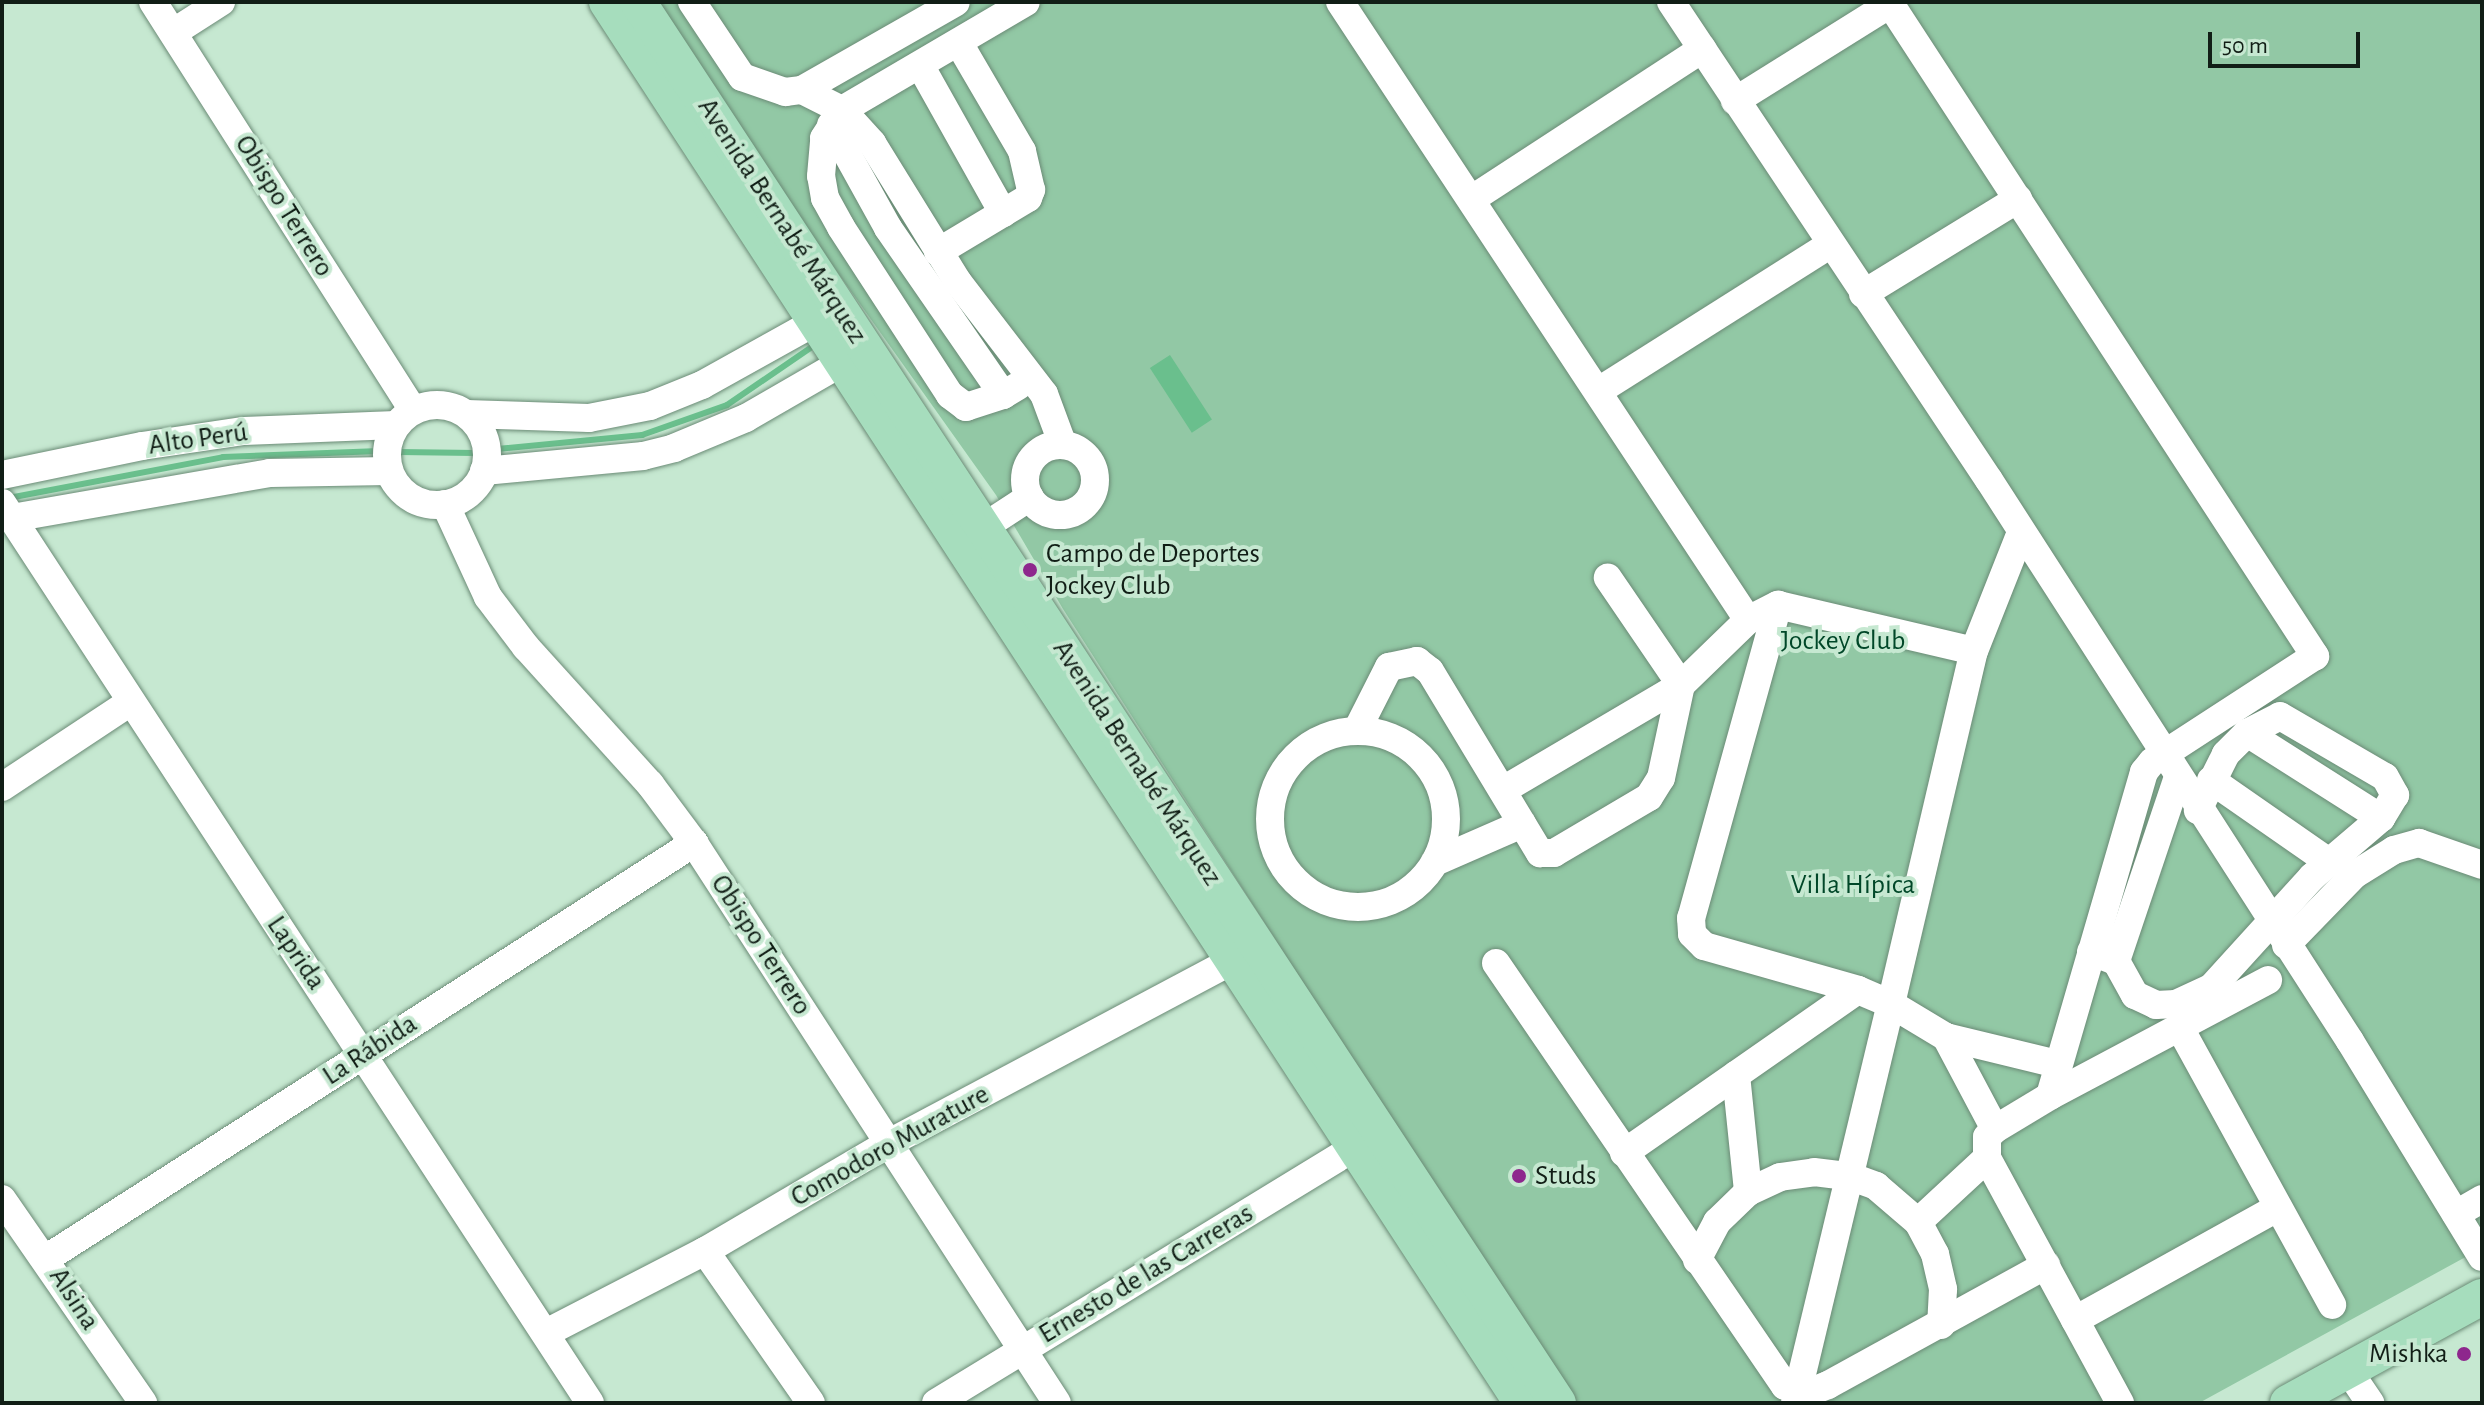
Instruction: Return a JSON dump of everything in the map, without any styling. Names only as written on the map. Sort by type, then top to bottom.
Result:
[{"type":"main road","name":"Avenida Bernabé Márquez","points":[[607,2],[815,322],[972,535],[1558,1403]]},
{"type":"main road","name":"Avenida Bernabé Márquez","points":[[638,2],[1234,960],[1520,1403]]},
{"type":"main road","points":[[2288,1403],[2482,1297]]},
{"type":"street","name":"Obispo Terrero","points":[[153,2],[174,32],[404,417]]},
{"type":"street","points":[[174,32],[221,2]]},
{"type":"street","points":[[692,2],[742,77],[765,88],[802,90],[956,2]]},
{"type":"street","points":[[1026,2],[837,117],[824,138],[821,176],[825,198],[841,227],[950,395],[966,407],[1003,395],[1033,377]]},
{"type":"street","points":[[1340,2],[1600,390],[1748,620]]},
{"type":"street","points":[[1671,2],[2021,532],[2482,1257]]},
{"type":"street","points":[[1735,101],[1890,3],[2315,656],[2171,766],[2103,956],[2058,1064],[2050,1096]]},
{"type":"street","points":[[938,252],[1028,198],[1032,180],[1022,151],[959,43]]},
{"type":"street","points":[[1472,199],[1702,49]]},
{"type":"street","points":[[920,65],[1003,213]]},
{"type":"street","points":[[802,90],[872,143],[938,252],[1033,377],[1056,419],[1063,445],[1091,463],[1092,496],[1066,515],[1045,512],[1030,497],[1026,477],[1034,458],[1063,445]]},
{"type":"street","points":[[837,117],[888,228],[1003,395]]},
{"type":"street","points":[[1863,294],[2018,199]]},
{"type":"street","points":[[1600,390],[1829,245]]},
{"type":"street","points":[[467,414],[485,440],[484,471],[470,493],[445,504],[405,494],[389,471],[389,440],[404,417],[440,404],[467,414],[589,418],[650,406],[727,372],[815,322]]},
{"type":"street","points":[[484,471],[643,456],[674,448],[746,418],[843,362]]},
{"type":"street","name":"Alto Perú","points":[[2,475],[142,446],[244,431],[404,417]]},
{"type":"street","name":"Alto Perú","points":[[7,511],[270,473],[389,471]]},
{"type":"street","points":[[972,535],[1030,497]]},
{"type":"street","name":"Obispo Terrero","points":[[445,504],[488,597],[526,647],[650,784],[694,843],[891,1142],[1057,1403]]},
{"type":"street","name":"Laprida","points":[[7,511],[129,703],[590,1403]]},
{"type":"street","points":[[1797,1397],[1974,651],[2021,532]]},
{"type":"street","points":[[1357,730],[1389,667],[1417,661],[1430,671],[1540,853],[1549,855],[1649,797],[1661,778],[1681,685],[1608,578]]},
{"type":"street","points":[[1503,790],[1681,685],[1748,620],[1778,605],[1974,651]]},
{"type":"street","points":[[1778,605],[1690,927],[1704,946],[1858,990],[1891,1004],[1946,1037],[2058,1064]]},
{"type":"street","points":[[2,787],[129,703]]},
{"type":"street","points":[[1435,862],[1445,817],[1434,773],[1414,750],[1387,735],[1357,730],[1326,736],[1300,752],[1281,775],[1271,805],[1271,836],[1282,864],[1302,888],[1329,903],[1359,907],[1403,894],[1435,862],[1522,824]]},
{"type":"street","points":[[2180,1028],[2270,920],[2329,862],[2381,818],[2247,733],[2211,780],[2198,810]]},
{"type":"street","points":[[2211,780],[2329,862]]},
{"type":"street","name":"La Rábida","points":[[47,1258],[694,843]]},
{"type":"street","points":[[2286,945],[2354,875],[2394,850],[2419,843],[2482,865]]},
{"type":"street","points":[[2103,956],[2135,995],[2156,1005],[2176,1004],[2212,987]]},
{"type":"street","name":"Comodoro Murature","points":[[546,1333],[705,1251],[891,1142],[1234,960]]},
{"type":"street","points":[[1496,963],[1775,1378],[1797,1397]]},
{"type":"street","points":[[2120,1403],[1987,1158],[1987,1137],[2050,1096],[2268,980]]},
{"type":"street","points":[[1624,1153],[1858,990]]},
{"type":"street","points":[[2180,1028],[2332,1305]]},
{"type":"street","points":[[1946,1037],[1995,1129]]},
{"type":"street","points":[[1736,1075],[1748,1192]]},
{"type":"street","name":"Ernesto de las Carreras","points":[[936,1403],[1356,1147]]},
{"type":"street","points":[[1918,1222],[1987,1158]]},
{"type":"street","points":[[1697,1260],[1717,1222],[1748,1192],[1780,1177],[1814,1172],[1849,1176],[1876,1186],[1918,1222],[1935,1254],[1943,1289],[1941,1325]]},
{"type":"street","name":"Alsina","points":[[2,1199],[47,1258],[143,1403]]},
{"type":"street","points":[[2456,1214],[2482,1199]]},
{"type":"street","points":[[2075,1320],[2277,1208]]},
{"type":"street","points":[[705,1251],[811,1403]]},
{"type":"street","points":[[1797,1397],[1828,1385],[2046,1265]]},
{"type":"street","points":[[2348,1370],[2370,1403]]},
{"type":"green space","name":"Jockey Club","points":[[656,2],[2482,2],[2482,1248],[2199,1403],[1573,1403],[1063,609],[996,495],[771,179]]},
{"type":"shaded area","points":[[1170,355],[1212,420],[1192,433],[1150,368]]},
{"type":"waterway","points":[[497,449],[642,435],[727,405],[816,344]]},
{"type":"waterway","points":[[14,497],[223,457],[380,451]]},
{"type":"waterway","points":[[399,452],[475,453]]},
{"type":"place","name":"Campo de Deportes Jockey Club","points":[[1030,570]]},
{"type":"place","name":"Studs","points":[[1519,1176]]},
{"type":"place","name":"Mishka","points":[[2464,1354]]},
{"type":"park label","name":"Villa Hípica","points":[[1853,885]]}]
